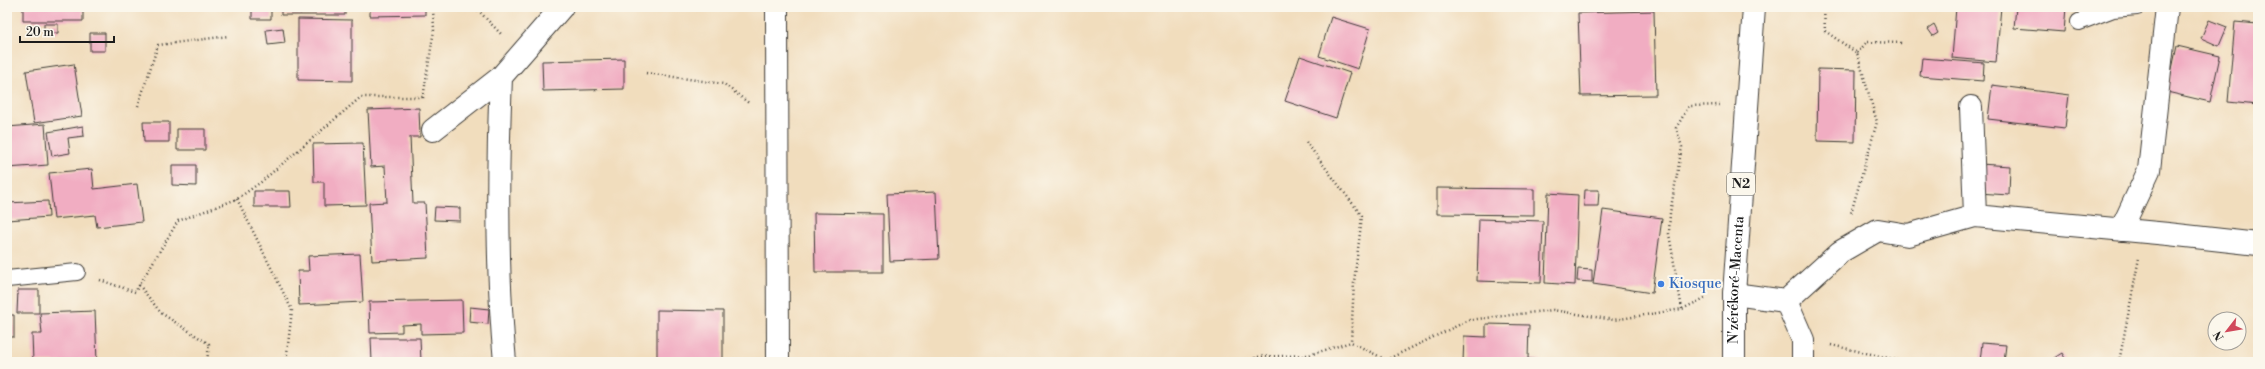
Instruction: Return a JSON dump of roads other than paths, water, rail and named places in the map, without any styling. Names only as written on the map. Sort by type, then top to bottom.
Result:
[{"type":"main road","points":[[433,130],[501,77],[562,7]]},
{"type":"main road","points":[[777,7],[778,362]]},
{"type":"main road","name":"N'zérékoré-Macenta","points":[[1734,362],[1734,290],[1754,7]]},
{"type":"main road","points":[[2121,230],[2150,170],[2167,7]]},
{"type":"main road","points":[[501,77],[498,166],[501,316],[505,362]]},
{"type":"main road","points":[[1971,106],[1975,216]]},
{"type":"main road","points":[[1786,301],[1840,252],[1878,230],[1908,234],[1975,216],[2258,244]]},
{"type":"main road","points":[[1734,290],[1786,301]]},
{"type":"main road","points":[[1786,301],[1803,340],[1803,362]]},
{"type":"lane","points":[[2080,22],[2113,9],[2137,7]]},
{"type":"lane","points":[[7,278],[77,272]]},
{"type":"place","name":"Kiosque","points":[[1661,284]]}]
